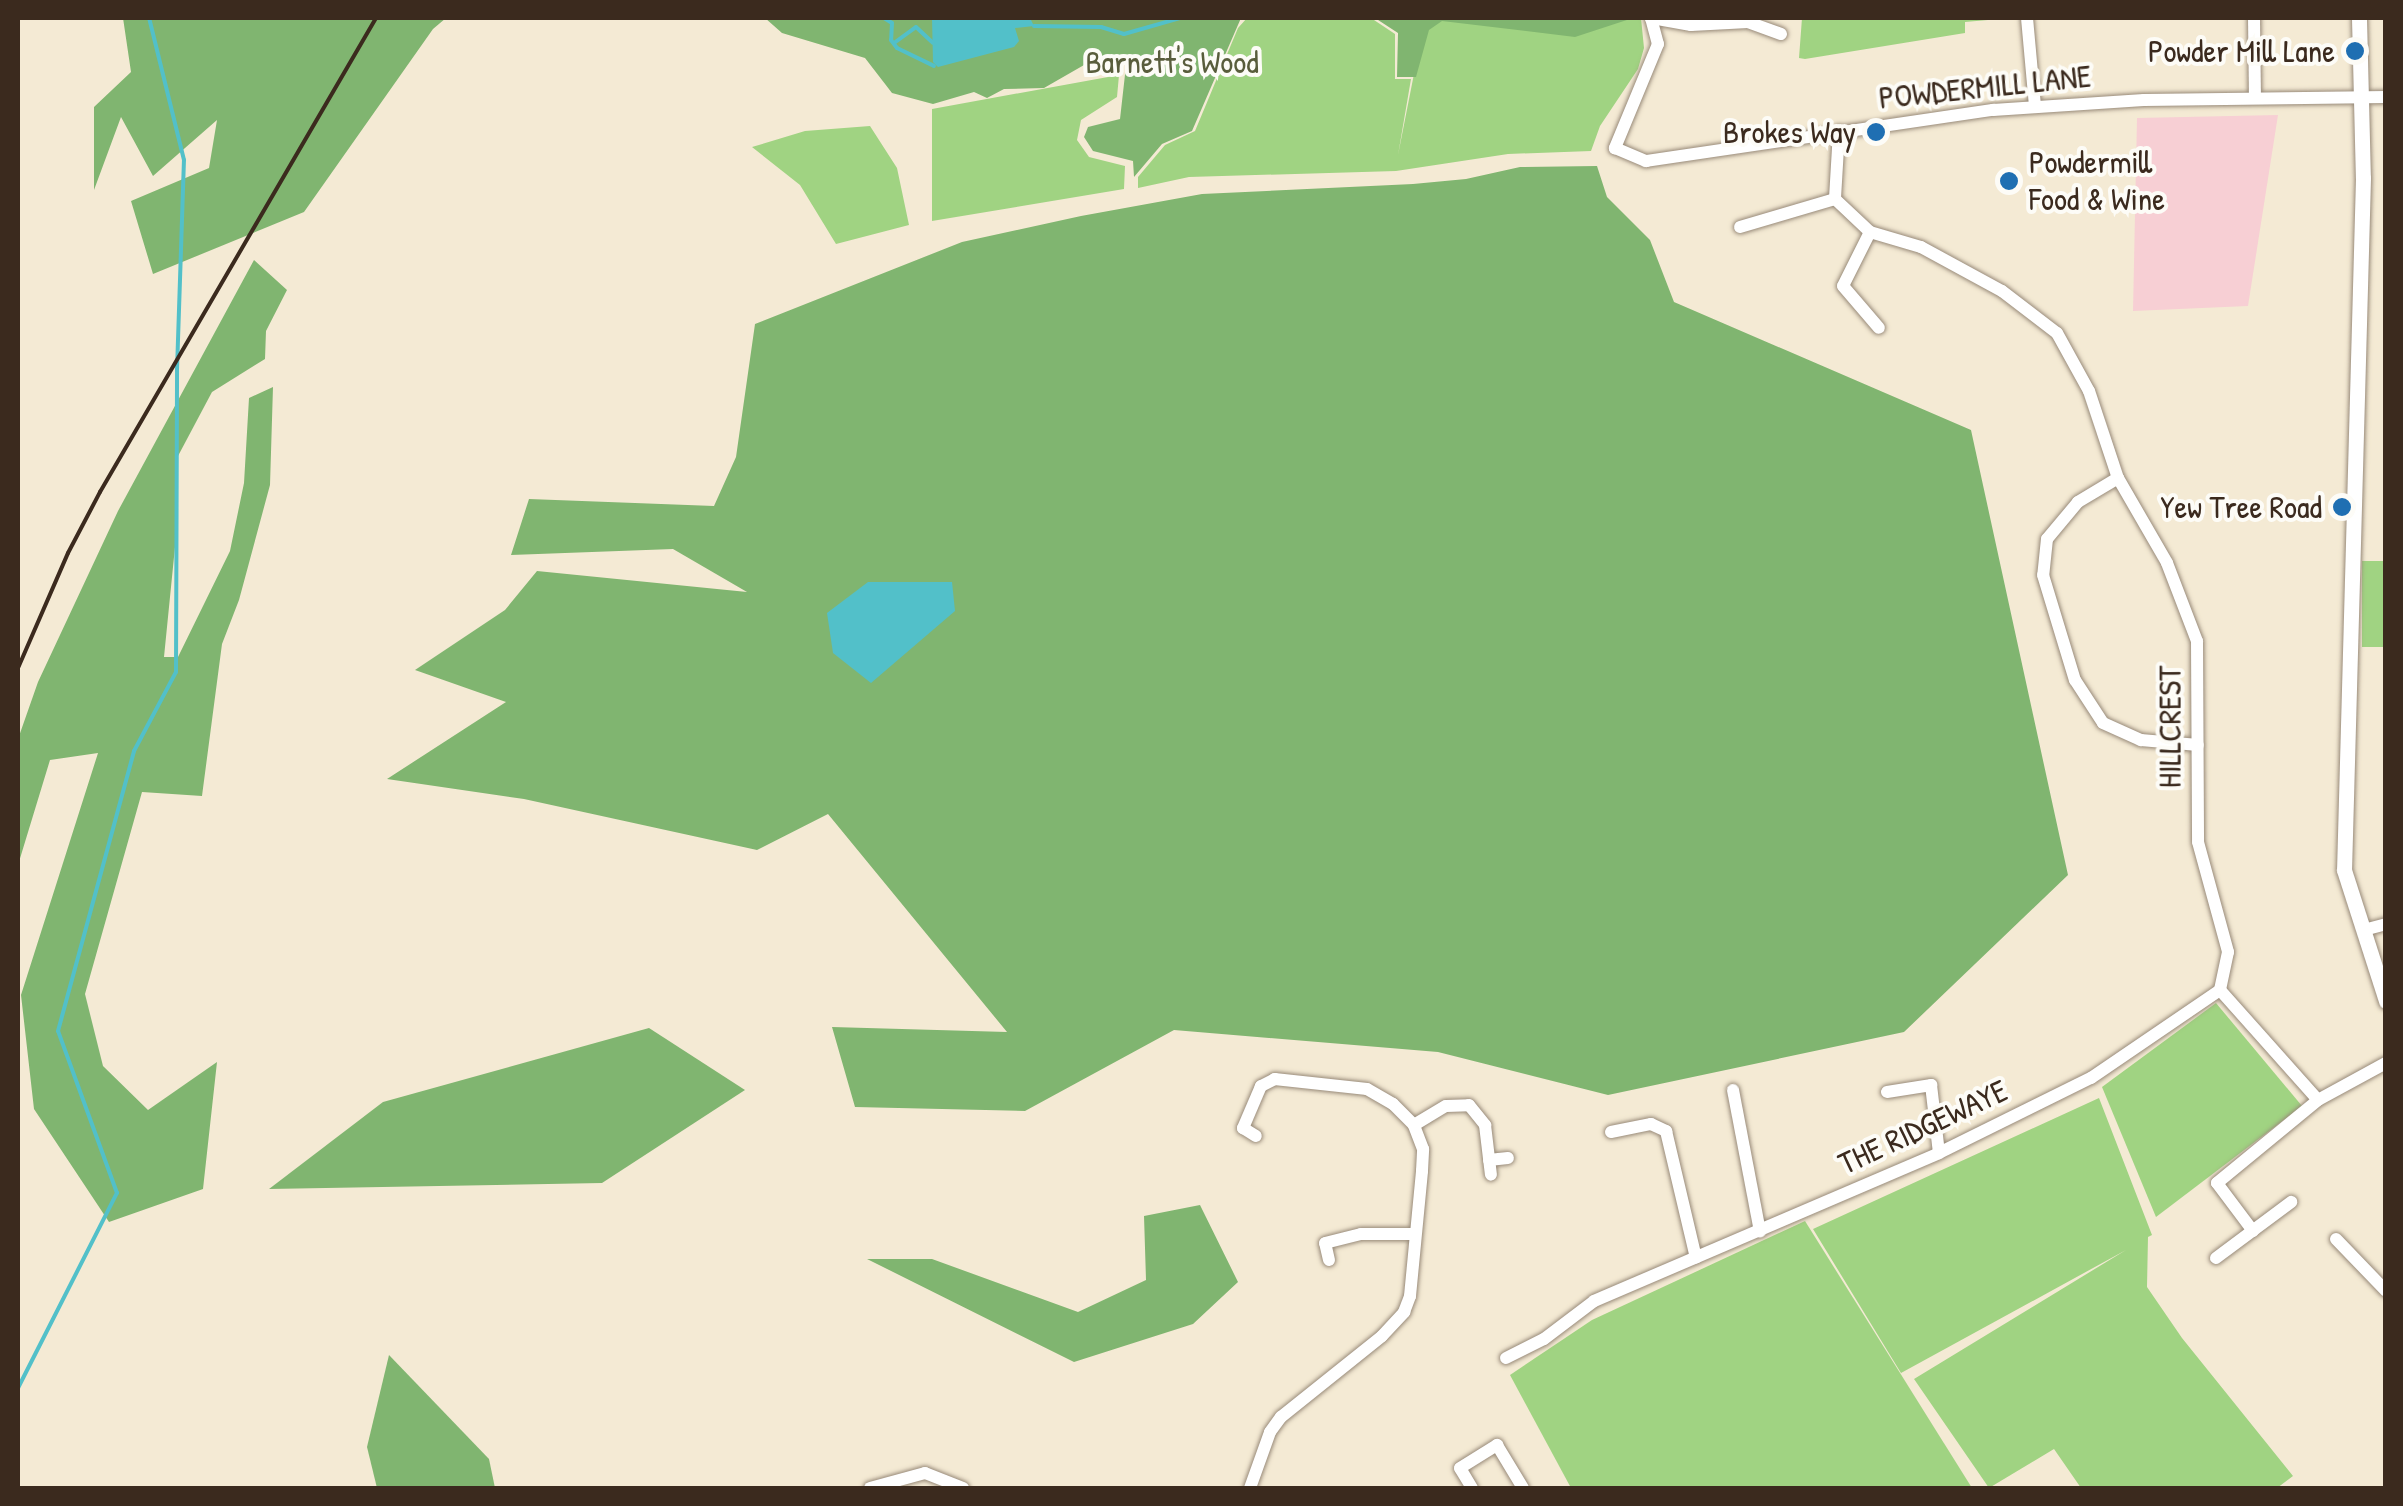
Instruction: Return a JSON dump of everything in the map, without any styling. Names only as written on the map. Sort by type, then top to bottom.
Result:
[{"type":"street","points":[[1651,18],[1691,25],[1736,20],[1781,34]]},
{"type":"street","name":"POWDERMILL LANE","points":[[1651,18],[1658,44],[1615,148],[1646,161],[2035,106],[2386,97]]},
{"type":"street","points":[[2027,18],[2035,106]]},
{"type":"street","points":[[2254,18],[2254,98]]},
{"type":"street","points":[[2359,18],[2363,96],[2344,870],[2386,1001]]},
{"type":"street","points":[[1834,199],[1839,131]]},
{"type":"street","points":[[1740,226],[1834,199]]},
{"type":"street","points":[[1834,199],[1870,232],[1921,247],[2002,290],[2057,334],[2089,391],[2118,478],[2078,502],[2046,539],[2043,575],[2075,680],[2103,723],[2141,740],[2198,744]]},
{"type":"street","points":[[1870,232],[1842,286],[1880,328]]},
{"type":"street","name":"HILLCREST","points":[[2118,478],[2168,564],[2197,641],[2198,842],[2228,952],[2220,990]]},
{"type":"street","points":[[2364,930],[2386,924]]},
{"type":"street","points":[[2220,990],[2318,1100]]},
{"type":"street","name":"THE RIDGEWAYE","points":[[1506,1358],[1544,1339],[1594,1301],[1939,1153],[2091,1078],[2220,990]]},
{"type":"street","points":[[2253,1230],[2217,1182],[2318,1100],[2386,1063]]},
{"type":"street","points":[[1250,1488],[1266,1442],[1281,1417],[1397,1323],[1410,1296],[1422,1171],[1422,1149],[1414,1125],[1392,1104],[1366,1089],[1275,1079],[1261,1086],[1244,1128],[1256,1136]]},
{"type":"street","points":[[1888,1092],[1931,1084],[1939,1153]]},
{"type":"street","points":[[1732,1090],[1760,1230]]},
{"type":"street","points":[[1414,1125],[1446,1106],[1470,1105],[1486,1124],[1491,1174]]},
{"type":"street","points":[[1612,1132],[1651,1124],[1666,1130],[1696,1258]]},
{"type":"street","points":[[1490,1160],[1508,1158]]},
{"type":"street","points":[[2216,1258],[2291,1202]]},
{"type":"street","points":[[1329,1260],[1325,1243],[1361,1234],[1413,1234]]},
{"type":"street","points":[[2336,1240],[2386,1291]]},
{"type":"street","points":[[1472,1488],[1460,1468],[1497,1445],[1523,1488]]},
{"type":"street","points":[[870,1488],[925,1473],[964,1488]]},
{"type":"shaded area","points":[[2278,115],[2248,306],[2133,311],[2137,118]]},
{"type":"green space","points":[[123,18],[446,18],[433,29],[304,212],[153,274],[131,201],[209,168],[217,120],[153,176],[121,117],[94,190],[94,107],[131,72]]},
{"type":"green space","name":"Barnett's Wood","points":[[765,18],[1241,18],[1192,131],[1162,144],[1134,177],[1133,161],[1093,151],[1084,137],[1088,127],[1120,119],[1127,57],[1098,57],[1044,88],[1004,89],[987,98],[974,92],[933,104],[892,93],[865,58],[782,33]]},
{"type":"green space","points":[[1247,18],[1371,18],[1395,34],[1395,79],[1411,79],[1398,155],[1425,18],[1641,18],[1644,48],[1638,69],[1600,126],[1591,151],[1508,154],[1396,171],[1189,177],[1138,188],[1138,177],[1165,145],[1195,131],[1238,28]]},
{"type":"green space","points":[[1375,18],[1633,18],[1575,37],[1442,21],[1429,30],[1416,77],[1397,77],[1398,33]]},
{"type":"green space","points":[[1802,18],[2011,18],[1965,22],[1965,33],[1805,59],[1799,58]]},
{"type":"green space","points":[[1119,75],[1117,97],[1081,120],[1077,140],[1089,157],[1125,166],[1124,189],[932,221],[932,109]]},
{"type":"green space","points":[[870,126],[897,168],[909,225],[836,244],[800,185],[752,147],[805,131]]},
{"type":"green space","points":[[1597,166],[1607,197],[1650,240],[1674,302],[1971,430],[2068,875],[1904,1032],[1608,1095],[1438,1052],[1174,1030],[1025,1111],[855,1107],[832,1027],[1007,1032],[828,814],[757,850],[524,799],[387,779],[506,702],[415,670],[505,610],[537,571],[747,592],[673,549],[511,555],[529,499],[714,506],[736,457],[755,324],[962,242],[1081,216],[1202,194],[1413,184],[1466,179],[1520,167]]},
{"type":"green space","points":[[254,260],[287,290],[266,331],[265,359],[212,392],[178,456],[177,527],[164,657],[178,657],[230,551],[244,483],[249,398],[273,387],[270,485],[239,600],[222,644],[202,796],[142,792],[85,994],[103,1066],[148,1110],[217,1062],[203,1189],[109,1222],[34,1109],[21,995],[98,753],[50,760],[18,865],[18,739],[38,682],[118,511]]},
{"type":"green space","points":[[2362,561],[2385,561],[2385,647],[2362,647]]},
{"type":"green space","points":[[2216,1003],[2302,1106],[2156,1217],[2102,1087]]},
{"type":"green space","points":[[649,1028],[745,1090],[602,1183],[269,1189],[383,1102]]},
{"type":"green space","points":[[2099,1098],[2152,1235],[2148,1237],[2147,1287],[2182,1338],[2293,1476],[2277,1488],[2081,1488],[2054,1449],[1989,1488],[1914,1379],[2126,1250],[1901,1373],[1813,1229]]},
{"type":"green space","points":[[1200,1205],[1238,1282],[1193,1324],[1074,1362],[867,1259],[932,1259],[1078,1312],[1146,1280],[1144,1216]]},
{"type":"green space","points":[[1805,1221],[1972,1488],[1571,1488],[1510,1375],[1592,1320]]},
{"type":"green space","points":[[389,1355],[489,1459],[495,1488],[377,1488],[367,1447]]},
{"type":"water","points":[[932,18],[1031,20],[1034,26],[1015,28],[1019,41],[1014,47],[938,67],[933,62]]},
{"type":"water","points":[[868,582],[952,582],[955,611],[871,683],[833,653],[827,613]]},
{"type":"waterway","points":[[18,1388],[117,1193],[58,1031],[134,751],[176,672],[177,370],[184,160],[149,18]]},
{"type":"waterway","points":[[884,18],[892,23],[891,40],[897,48],[934,66]]},
{"type":"waterway","points":[[1034,26],[1101,27],[1124,34],[1180,18]]},
{"type":"waterway","points":[[894,43],[916,27],[933,43]]},
{"type":"railway","points":[[18,668],[68,553],[100,492],[376,18]]},
{"type":"place","name":"Powder Mill Lane","points":[[2355,51]]},
{"type":"place","name":"Brokes Way","points":[[1876,132]]},
{"type":"place","name":"Powdermill Food & Wine","points":[[2009,181]]},
{"type":"place","name":"Yew Tree Road","points":[[2342,507]]}]
